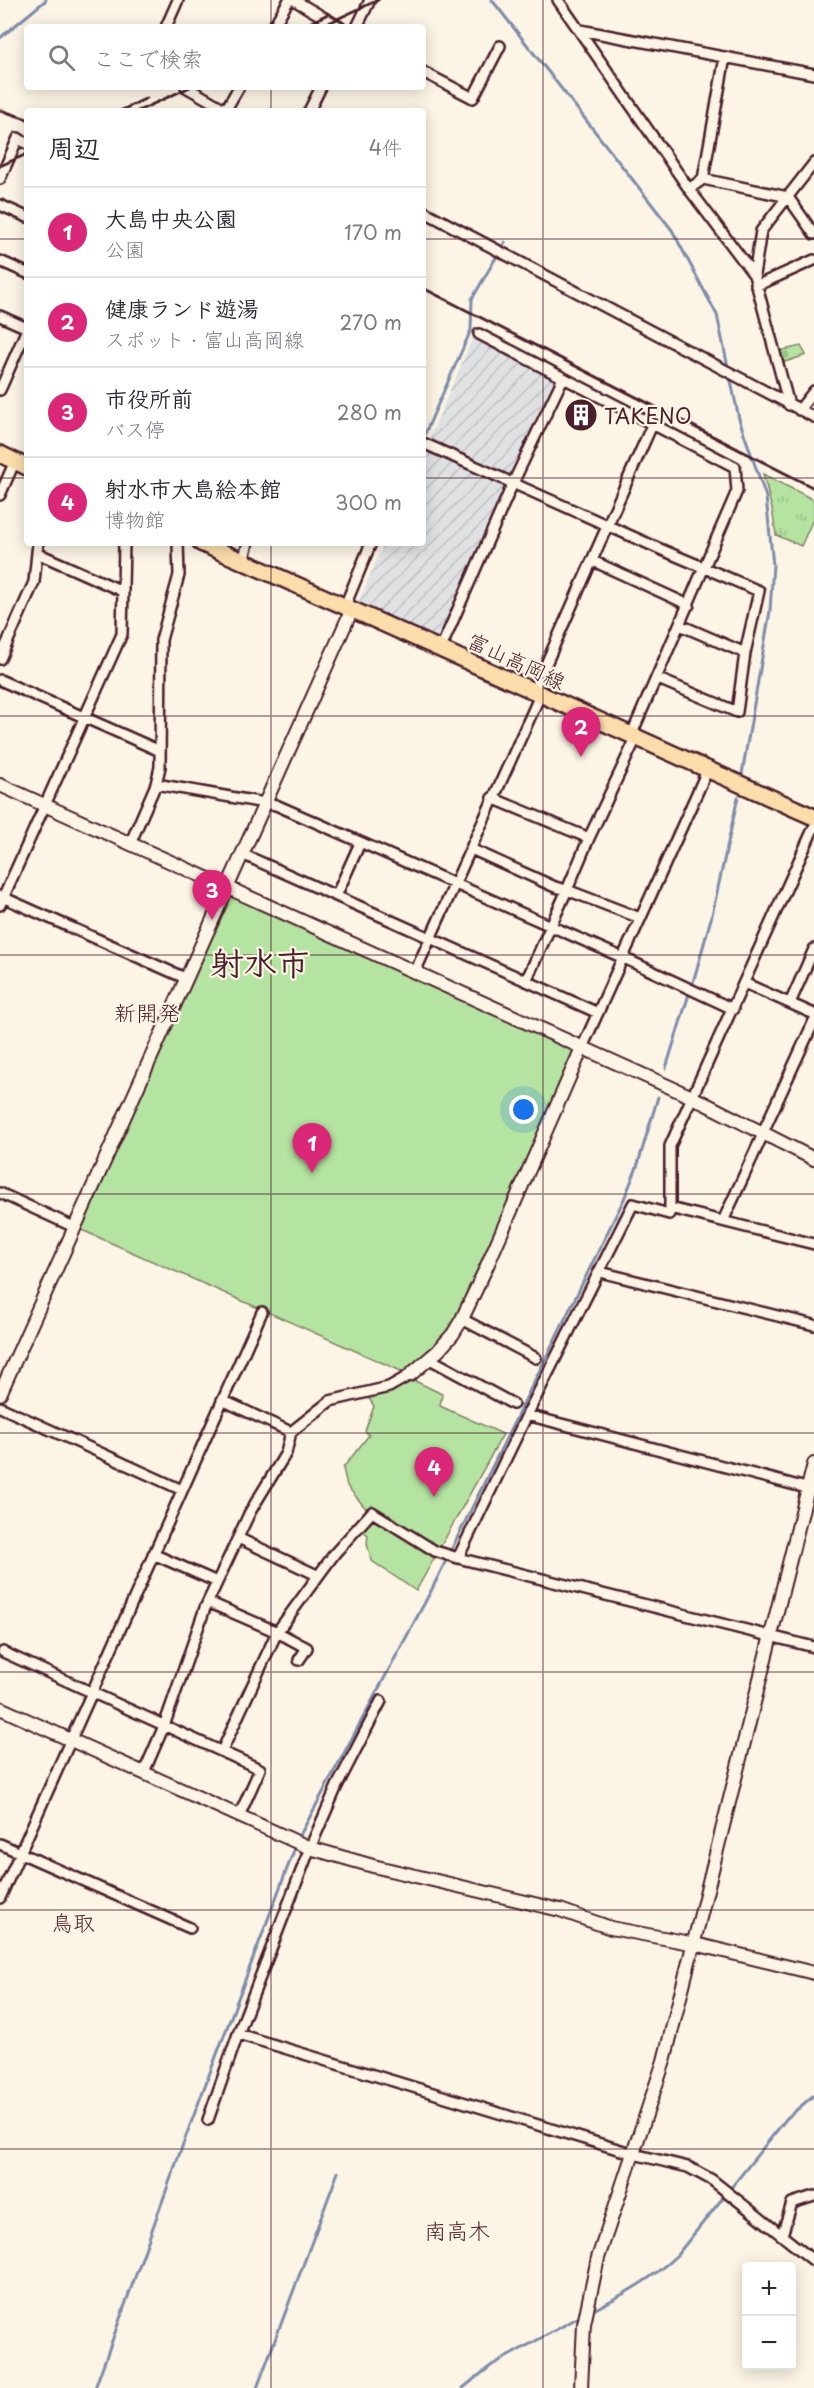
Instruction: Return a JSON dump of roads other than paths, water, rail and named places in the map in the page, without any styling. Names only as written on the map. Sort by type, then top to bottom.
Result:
[{"type":"main road","points":[[0,454],[21,464]]},
{"type":"main road","name":"富山高岡線","points":[[208,546],[441,648],[707,771],[814,817]]},
{"type":"street","points":[[167,24],[178,0]]},
{"type":"street","points":[[275,24],[289,0]]},
{"type":"street","points":[[294,0],[335,24]]},
{"type":"street","points":[[358,24],[370,0]]},
{"type":"street","points":[[558,0],[689,189],[754,275]]},
{"type":"street","points":[[580,30],[814,75]]},
{"type":"street","points":[[426,74],[473,98],[501,46]]},
{"type":"street","points":[[703,180],[725,57]]},
{"type":"street","points":[[191,90],[221,108]]},
{"type":"street","points":[[228,108],[236,90]]},
{"type":"street","points":[[310,108],[320,90]]},
{"type":"street","points":[[0,179],[18,138],[24,142]]},
{"type":"street","points":[[789,405],[754,275],[762,231],[814,163]]},
{"type":"street","points":[[689,189],[703,180],[788,197],[814,234]]},
{"type":"street","points":[[0,204],[24,215]]},
{"type":"street","points":[[426,213],[814,417]]},
{"type":"street","points":[[756,286],[814,260]]},
{"type":"street","points":[[0,261],[24,272]]},
{"type":"street","points":[[0,316],[24,327]]},
{"type":"street","points":[[0,390],[4,372],[24,334]]},
{"type":"street","points":[[479,334],[652,426],[735,466],[737,490],[633,737],[526,981]]},
{"type":"street","points":[[441,648],[513,483],[563,378]]},
{"type":"street","points":[[799,410],[814,391]]},
{"type":"street","points":[[415,972],[471,849],[607,525],[652,426]]},
{"type":"street","points":[[426,444],[704,569],[759,591],[745,653],[737,712],[656,678]]},
{"type":"street","points":[[0,495],[21,464]]},
{"type":"street","points":[[124,546],[122,634],[1,900],[185,978]]},
{"type":"street","points":[[130,844],[156,784],[160,767],[161,640],[179,575],[178,546]]},
{"type":"street","points":[[243,561],[247,546]]},
{"type":"street","points":[[0,1394],[349,616],[350,608],[347,601],[370,546]]},
{"type":"street","points":[[0,659],[34,582],[37,548],[122,591]]},
{"type":"street","points":[[593,561],[689,604]]},
{"type":"street","points":[[680,625],[745,653]]},
{"type":"street","points":[[0,680],[160,751]]},
{"type":"street","points":[[144,1772],[164,1726],[208,1602],[250,1512],[286,1453],[291,1432],[330,1401],[389,1387],[411,1375],[430,1359],[453,1334],[462,1319],[707,771]]},
{"type":"street","points":[[156,784],[276,805],[622,958],[733,1010]]},
{"type":"street","points":[[0,785],[692,1097],[814,1159]]},
{"type":"street","points":[[492,798],[589,838]]},
{"type":"street","points":[[814,827],[670,1146],[669,1208],[814,1244]]},
{"type":"street","points":[[336,896],[360,843]]},
{"type":"street","points":[[471,849],[555,887],[640,918]]},
{"type":"street","points":[[242,854],[598,1013]]},
{"type":"street","points":[[790,1003],[814,949]]},
{"type":"street","points":[[744,983],[814,1014]]},
{"type":"street","points":[[723,1221],[814,1022]]},
{"type":"street","points":[[0,1193],[74,1227]]},
{"type":"street","points":[[458,1558],[633,1204],[669,1214]]},
{"type":"street","points":[[600,1272],[814,1325]]},
{"type":"street","points":[[0,1898],[262,1312]]},
{"type":"street","points":[[462,1319],[536,1358]]},
{"type":"street","points":[[430,1359],[513,1404]]},
{"type":"street","points":[[222,1400],[291,1432]]},
{"type":"street","points":[[0,1407],[182,1490]]},
{"type":"street","points":[[527,1415],[811,1489]]},
{"type":"street","points":[[580,2388],[588,2297],[598,2258],[664,2061],[770,1636],[811,1489],[814,1464]]},
{"type":"street","points":[[222,1751],[277,1632],[317,1575],[372,1512],[435,1551],[814,1647]]},
{"type":"street","points":[[238,1538],[317,1575]]},
{"type":"street","points":[[153,1554],[217,1582]]},
{"type":"street","points":[[208,1602],[277,1632],[307,1648],[299,1660]]},
{"type":"street","points":[[3,1652],[260,1770],[239,1816]]},
{"type":"street","points":[[208,2120],[238,2034],[310,1848],[337,1786],[381,1701]]},
{"type":"street","points":[[0,1708],[310,1848],[373,1866],[560,1910],[610,1928],[695,1944],[814,1973]]},
{"type":"street","points":[[0,1844],[190,1928]]},
{"type":"street","points":[[238,2034],[634,2154],[687,2167],[727,2192],[814,2261]]},
{"type":"street","points":[[782,2235],[792,2203],[814,2196]]},
{"type":"waterway","points":[[0,38],[46,0]]},
{"type":"waterway","points":[[492,0],[672,230],[717,315],[739,419],[766,497],[773,565],[770,611],[742,774]]},
{"type":"waterway","points":[[426,431],[471,330],[472,299],[505,242]]},
{"type":"waterway","points":[[692,986],[712,915],[738,797]]},
{"type":"waterway","points":[[666,1068],[689,994]]},
{"type":"waterway","points":[[298,1839],[431,1591],[624,1199],[637,1167],[658,1097]]},
{"type":"waterway","points":[[95,2388],[183,2144],[296,1845]]},
{"type":"waterway","points":[[590,2312],[646,2280],[677,2255],[787,2118],[814,2095]]},
{"type":"waterway","points":[[257,2388],[338,2172]]},
{"type":"waterway","points":[[463,2388],[492,2365],[581,2316]]},
{"type":"railway","points":[[326,24],[378,0]]},
{"type":"railway","points":[[307,24],[328,14]]},
{"type":"railway","points":[[144,108],[184,90]]},
{"type":"railway","points":[[126,108],[147,98]]},
{"type":"railway","points":[[0,110],[24,118]]},
{"type":"railway","points":[[0,166],[24,155]]},
{"type":"railway","points":[[426,290],[814,488]]},
{"type":"place","name":"TAKENO","points":[[581,415]]},
{"type":"place","name":"健康ランド遊湯","points":[[581,757]]},
{"type":"place","name":"市役所前","points":[[212,920]]},
{"type":"place","name":"大島中央公園","points":[[312,1173]]},
{"type":"place","name":"射水市大島絵本館","points":[[434,1497]]},
{"type":"district","name":"射水市","points":[[260,961]]},
{"type":"district","name":"新開発","points":[[147,1011]]},
{"type":"district","name":"鳥取","points":[[73,1921]]},
{"type":"district","name":"南高木","points":[[457,2229]]}]
